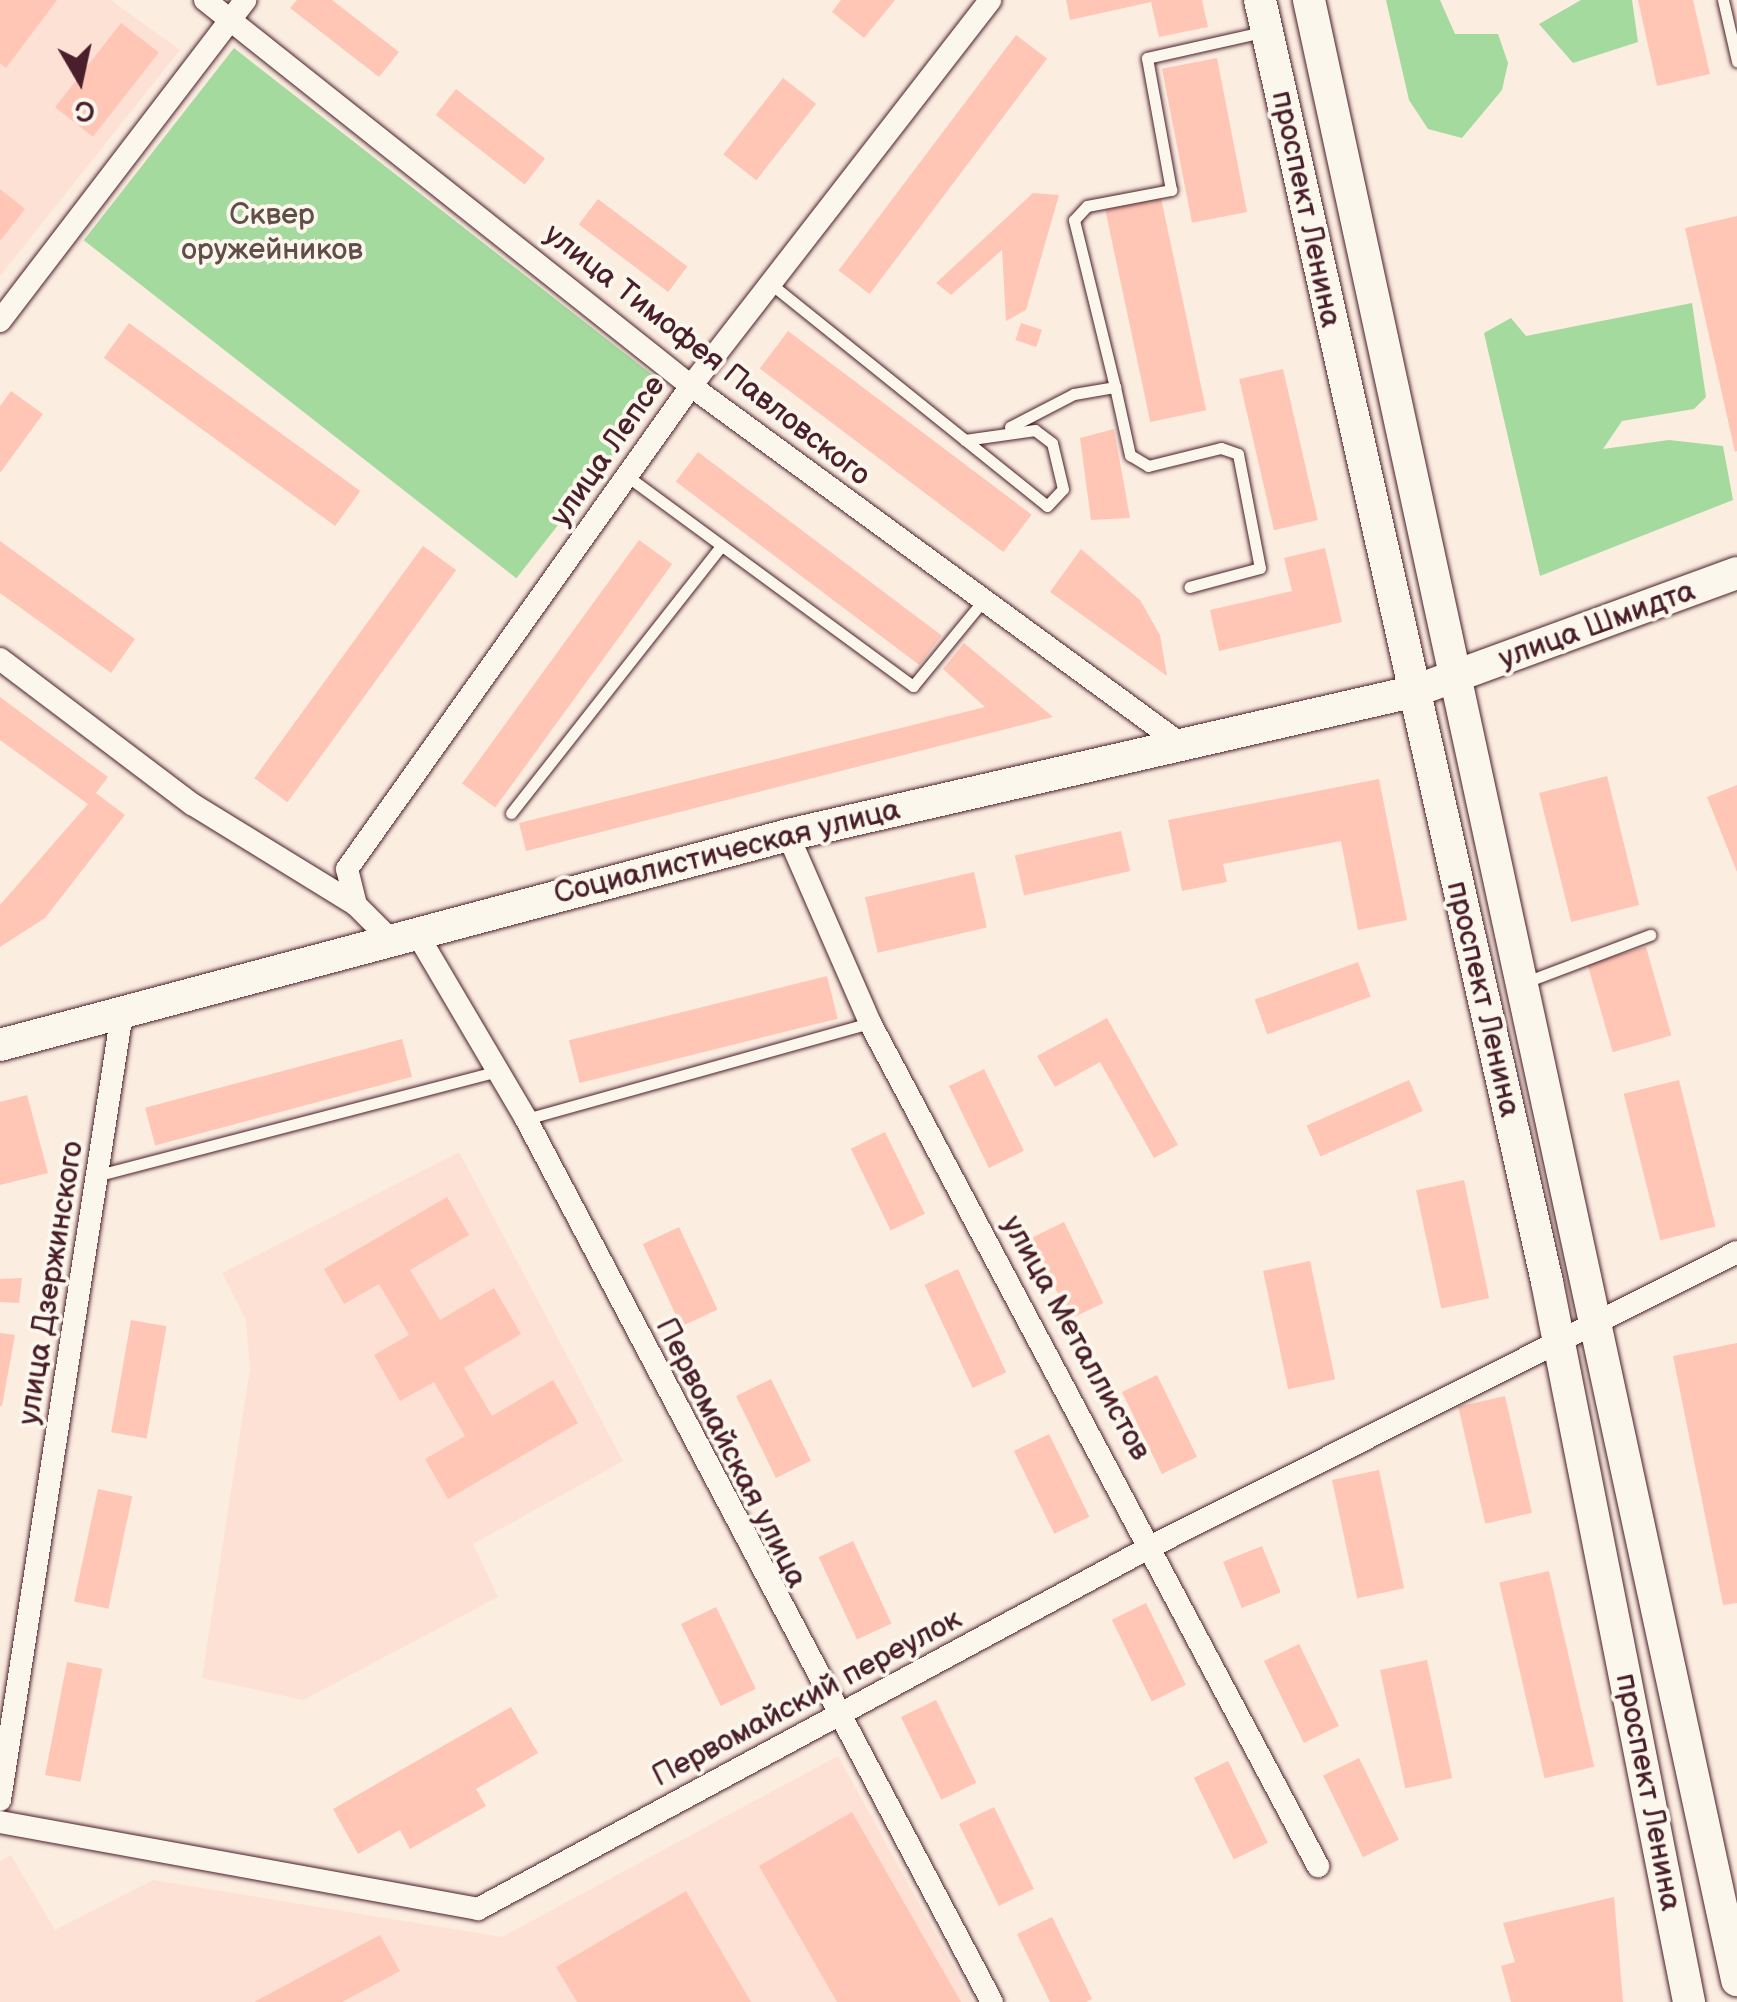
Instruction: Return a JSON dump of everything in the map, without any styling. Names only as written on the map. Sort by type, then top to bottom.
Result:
[{"type":"main road","name":"проспект Ленина","points":[[1308,0],[1526,982],[1737,1980]]},
{"type":"main road","name":"проспект Ленина","points":[[1263,16],[1558,1343],[1689,2002]]},
{"type":"main road","name":"улица Шмидта","points":[[1457,678],[1737,573]]},
{"type":"main road","name":"Социалистическая улица","points":[[0,1045],[788,835],[1412,692],[1457,678]]},
{"type":"street","name":"улица Тимофея Павловского","points":[[205,0],[237,9],[692,386],[1182,745]]},
{"type":"street","name":"улица Лепсе","points":[[356,905],[347,870],[692,386],[990,0]]},
{"type":"street","points":[[0,321],[237,9]]},
{"type":"street","name":"Первомайская улица","points":[[0,659],[192,804],[402,935],[526,1119],[834,1718],[992,2002]]},
{"type":"street","name":"улица Металлистов","points":[[788,835],[870,1023],[1154,1545],[1318,1866]]},
{"type":"street","name":"улица Дзержинского","points":[[0,1800],[122,1013]]},
{"type":"street","name":"Первомайский переулок","points":[[0,1822],[478,1909],[1154,1545],[1737,1252]]},
{"type":"lane","points":[[1723,0],[1737,61]]},
{"type":"lane","points":[[1189,587],[1260,568],[1238,454],[1222,448],[1148,466],[1130,455],[1074,220],[1087,206],[1170,190],[1147,58],[1263,16]]},
{"type":"lane","points":[[770,284],[1047,506],[1063,489],[1052,443],[1010,427]]},
{"type":"lane","points":[[965,440],[1010,427],[1074,394],[1115,387]]},
{"type":"lane","points":[[627,476],[913,686],[982,602]]},
{"type":"lane","points":[[511,813],[722,546]]},
{"type":"lane","points":[[1526,982],[1650,935]]},
{"type":"lane","points":[[526,1119],[870,1023]]},
{"type":"lane","points":[[98,1175],[497,1072]]},
{"type":"shaded area","points":[[0,0],[111,0],[180,50],[0,276]]},
{"type":"shaded area","points":[[459,1152],[623,1461],[473,1544],[498,1597],[303,1700],[202,1678],[250,1369],[246,1320],[222,1273]]},
{"type":"shaded area","points":[[838,1756],[973,2002],[0,2002],[0,1861],[11,1855],[55,1930],[153,1880],[502,1937]]},
{"type":"green space","points":[[1386,0],[1440,0],[1455,34],[1498,34],[1508,63],[1502,90],[1462,138],[1428,129],[1409,100]]},
{"type":"green space","points":[[1581,0],[1632,0],[1638,42],[1573,63],[1539,24]]},
{"type":"green space","name":"Сквер оружейников","points":[[234,48],[667,386],[516,578],[84,240]]},
{"type":"green space","points":[[1692,303],[1706,397],[1694,409],[1622,421],[1603,449],[1669,440],[1723,446],[1733,500],[1540,576],[1484,333],[1511,318],[1526,336]]},
{"type":"building","points":[[0,0],[57,0],[6,68],[0,63]]},
{"type":"building","points":[[297,0],[332,0],[399,52],[379,77],[290,8]]},
{"type":"building","points":[[841,0],[895,0],[864,38],[832,12]]},
{"type":"building","points":[[1066,0],[1202,0],[1208,27],[1159,37],[1151,2],[1070,20]]},
{"type":"building","points":[[1638,0],[1693,0],[1710,74],[1657,86]]},
{"type":"building","points":[[121,23],[159,53],[93,137],[55,107]]},
{"type":"building","points":[[1016,35],[1047,58],[870,294],[838,271]]},
{"type":"building","points":[[1217,58],[1247,212],[1192,223],[1162,69]]},
{"type":"building","points":[[783,78],[816,104],[756,180],[723,154]]},
{"type":"building","points":[[456,89],[545,159],[525,185],[436,115]]},
{"type":"building","points":[[0,189],[25,209],[0,241]]},
{"type":"building","points":[[1033,193],[1059,195],[1026,310],[1006,321],[1002,250],[951,295],[936,283]]},
{"type":"building","points":[[1161,198],[1206,410],[1150,422],[1105,210]]},
{"type":"building","points":[[598,199],[687,266],[668,292],[579,225]]},
{"type":"building","points":[[1737,216],[1737,451],[1735,452],[1685,228]]},
{"type":"building","points":[[129,323],[360,491],[335,526],[104,358]]},
{"type":"building","points":[[1021,323],[1042,330],[1036,347],[1015,340]]},
{"type":"building","points":[[788,331],[1032,515],[1003,552],[760,369]]},
{"type":"building","points":[[1283,369],[1318,520],[1274,530],[1239,379]]},
{"type":"building","points":[[11,391],[43,414],[0,473],[0,406]]},
{"type":"building","points":[[1114,429],[1130,518],[1091,520],[1080,438]]},
{"type":"building","points":[[698,452],[942,636],[919,665],[676,482]]},
{"type":"building","points":[[639,540],[672,564],[495,808],[462,784]]},
{"type":"building","points":[[0,541],[135,639],[111,673],[0,593]]},
{"type":"building","points":[[423,546],[456,570],[287,802],[254,778]]},
{"type":"building","points":[[1325,548],[1342,622],[1219,651],[1210,610],[1292,591],[1284,558]]},
{"type":"building","points":[[1081,549],[1140,600],[1160,635],[1167,676],[1050,592]]},
{"type":"building","points":[[964,643],[1053,717],[526,851],[519,823],[985,707],[943,669]]},
{"type":"building","points":[[0,697],[108,777],[96,793],[125,815],[45,918],[0,947],[0,905],[88,804],[0,740]]},
{"type":"building","points":[[1607,776],[1639,905],[1571,922],[1539,793]]},
{"type":"building","points":[[1379,779],[1407,920],[1358,930],[1341,841],[1223,864],[1227,882],[1182,891],[1168,820]]},
{"type":"building","points":[[1737,785],[1737,872],[1707,797]]},
{"type":"building","points":[[1121,831],[1130,871],[1024,895],[1015,856]]},
{"type":"building","points":[[974,872],[987,928],[878,953],[865,897]]},
{"type":"building","points":[[1646,947],[1671,1035],[1613,1052],[1587,964]]},
{"type":"building","points":[[1358,962],[1371,997],[1267,1034],[1255,1000]]},
{"type":"building","points":[[827,976],[838,1019],[580,1083],[569,1040]]},
{"type":"building","points":[[1107,1018],[1178,1145],[1154,1158],[1100,1062],[1055,1087],[1037,1056]]},
{"type":"building","points":[[402,1039],[412,1077],[155,1146],[145,1108]]},
{"type":"building","points":[[984,1069],[1024,1151],[989,1168],[949,1086]]},
{"type":"building","points":[[1409,1080],[1423,1111],[1321,1157],[1307,1126]]},
{"type":"building","points":[[1679,1080],[1716,1227],[1660,1240],[1624,1094]]},
{"type":"building","points":[[27,1095],[48,1173],[0,1185],[0,1102]]},
{"type":"building","points":[[885,1132],[925,1214],[891,1230],[851,1149]]},
{"type":"building","points":[[1464,1180],[1489,1298],[1441,1309],[1416,1190]]},
{"type":"building","points":[[447,1197],[469,1235],[410,1270],[440,1320],[494,1288],[521,1334],[464,1368],[492,1416],[553,1380],[578,1423],[448,1499],[425,1459],[465,1436],[434,1382],[400,1401],[374,1355],[409,1335],[379,1284],[344,1304],[324,1269]]},
{"type":"building","points":[[1064,1222],[1103,1303],[1070,1319],[1031,1238]]},
{"type":"building","points":[[679,1227],[717,1309],[681,1326],[643,1244]]},
{"type":"building","points":[[1310,1261],[1335,1379],[1288,1389],[1263,1271]]},
{"type":"building","points":[[958,1269],[1006,1372],[973,1388],[924,1285]]},
{"type":"building","points":[[22,1278],[19,1303],[0,1302],[0,1279]]},
{"type":"building","points":[[131,1320],[166,1326],[147,1439],[111,1432]]},
{"type":"building","points":[[0,1333],[15,1335],[2,1406],[0,1406]]},
{"type":"building","points":[[1737,1343],[1737,1603],[1723,1605],[1673,1356]]},
{"type":"building","points":[[1157,1375],[1197,1457],[1162,1474],[1122,1392]]},
{"type":"building","points":[[771,1379],[811,1461],[776,1478],[736,1396]]},
{"type":"building","points":[[1505,1396],[1532,1513],[1485,1524],[1458,1407]]},
{"type":"building","points":[[1049,1434],[1089,1517],[1054,1534],[1014,1451]]},
{"type":"building","points":[[1379,1470],[1404,1588],[1357,1598],[1332,1480]]},
{"type":"building","points":[[98,1489],[132,1496],[108,1609],[74,1601]]},
{"type":"building","points":[[853,1541],[891,1623],[857,1640],[819,1557]]},
{"type":"building","points":[[1262,1546],[1281,1592],[1242,1608],[1223,1562]]},
{"type":"building","points":[[1549,1571],[1594,1767],[1545,1778],[1499,1582]]},
{"type":"building","points":[[1146,1603],[1186,1685],[1152,1701],[1112,1620]]},
{"type":"building","points":[[716,1607],[756,1689],[721,1706],[681,1624]]},
{"type":"building","points":[[1299,1644],[1339,1726],[1304,1743],[1264,1661]]},
{"type":"building","points":[[1427,1660],[1452,1778],[1405,1788],[1380,1670]]},
{"type":"building","points":[[67,1662],[102,1669],[80,1782],[45,1775]]},
{"type":"building","points":[[936,1700],[976,1783],[941,1800],[901,1717]]},
{"type":"building","points":[[511,1707],[538,1753],[476,1789],[486,1806],[410,1849],[400,1830],[358,1854],[333,1809]]},
{"type":"building","points":[[1359,1758],[1399,1840],[1363,1857],[1323,1776]]},
{"type":"building","points":[[1228,1761],[1268,1843],[1234,1859],[1194,1778]]},
{"type":"building","points":[[994,1807],[1034,1889],[999,1906],[959,1824]]},
{"type":"building","points":[[852,1812],[961,2002],[837,2002],[759,1866]]},
{"type":"building","points":[[686,1891],[751,2002],[577,2002],[556,1967]]},
{"type":"building","points":[[1614,1897],[1623,2002],[1511,2002],[1501,1966],[1515,1962],[1503,1923]]},
{"type":"building","points":[[1052,1917],[1092,1999],[1086,2002],[1050,2002],[1017,1934]]},
{"type":"building","points":[[380,1935],[400,1971],[342,2002],[254,2002]]}]
